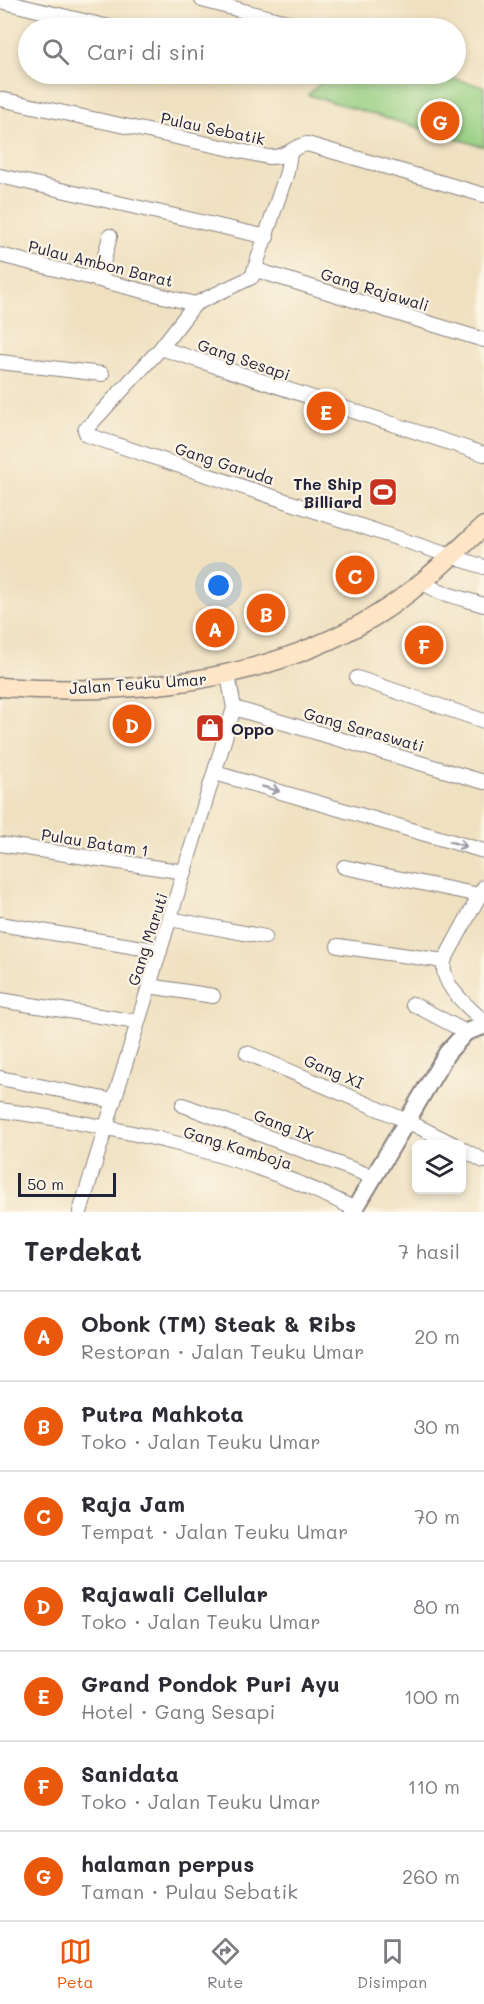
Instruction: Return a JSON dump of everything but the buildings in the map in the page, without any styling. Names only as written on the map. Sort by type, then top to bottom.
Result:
[{"type":"main road","name":"Jalan Teuku Umar","points":[[0,687],[115,688],[196,681],[228,675],[285,658],[325,643],[376,616],[421,582],[484,526]]},
{"type":"street","points":[[202,0],[271,18]]},
{"type":"street","points":[[0,9],[1,1],[72,18]]},
{"type":"street","name":"Pulau Sebatik","points":[[0,99],[268,157],[290,153],[297,147],[308,144],[484,195]]},
{"type":"street","points":[[195,304],[252,277],[267,237],[290,153]]},
{"type":"street","points":[[0,176],[267,237]]},
{"type":"street","points":[[99,279],[110,236]]},
{"type":"street","name":"Pulau Ambon Barat","points":[[0,255],[195,304]]},
{"type":"street","name":"Gang Rajawali","points":[[256,270],[484,340]]},
{"type":"street","name":"Gang Garuda","points":[[195,304],[160,349],[122,387],[85,430],[87,435],[484,567]]},
{"type":"street","name":"Gang Sesapi","points":[[164,349],[484,454]]},
{"type":"street","points":[[0,362],[102,374]]},
{"type":"street","points":[[421,582],[440,592],[484,605]]},
{"type":"street","name":"Gang Maruti","points":[[80,1212],[234,708],[228,675]]},
{"type":"street","points":[[357,678],[484,722]]},
{"type":"street","name":"Gang Saraswati","points":[[234,708],[484,782]]},
{"type":"street","points":[[215,773],[484,851]]},
{"type":"street","name":"Pulau Batam 1","points":[[0,844],[185,872]]},
{"type":"street","points":[[344,867],[481,891],[444,961],[443,968],[450,987],[484,1024],[466,1032],[447,1053],[354,1211]]},
{"type":"street","points":[[170,919],[265,937]]},
{"type":"street","points":[[0,924],[160,951]]},
{"type":"street","points":[[338,946],[444,961]]},
{"type":"street","points":[[149,986],[213,996]]},
{"type":"street","points":[[0,1000],[137,1022]]},
{"type":"street","points":[[413,1004],[466,1032]]},
{"type":"street","name":"Gang XI","points":[[247,1053],[407,1121],[445,1140]]},
{"type":"street","points":[[0,1078],[114,1101]]},
{"type":"street","name":"Gang IX","points":[[183,1105],[373,1178]]},
{"type":"street","name":"Gang Kamboja","points":[[0,1110],[107,1127],[265,1170],[319,1191],[354,1211]]},
{"type":"street","points":[[466,1151],[484,1161]]},
{"type":"green space","points":[[466,82],[484,87],[484,147],[308,95],[320,84],[466,84]]},
{"type":"place","name":"halaman perpus","points":[[440,121]]},
{"type":"place","name":"Grand Pondok Puri Ayu","points":[[326,411]]},
{"type":"place","name":"The Ship Billiard","points":[[383,492]]},
{"type":"place","name":"Raja Jam","points":[[355,575]]},
{"type":"place","name":"Putra Mahkota","points":[[266,613]]},
{"type":"place","name":"Obonk (TM) Steak & Ribs","points":[[215,628]]},
{"type":"place","name":"Sanidata","points":[[424,645]]},
{"type":"place","name":"Rajawali Cellular","points":[[132,724]]},
{"type":"place","name":"Oppo","points":[[210,728]]}]
